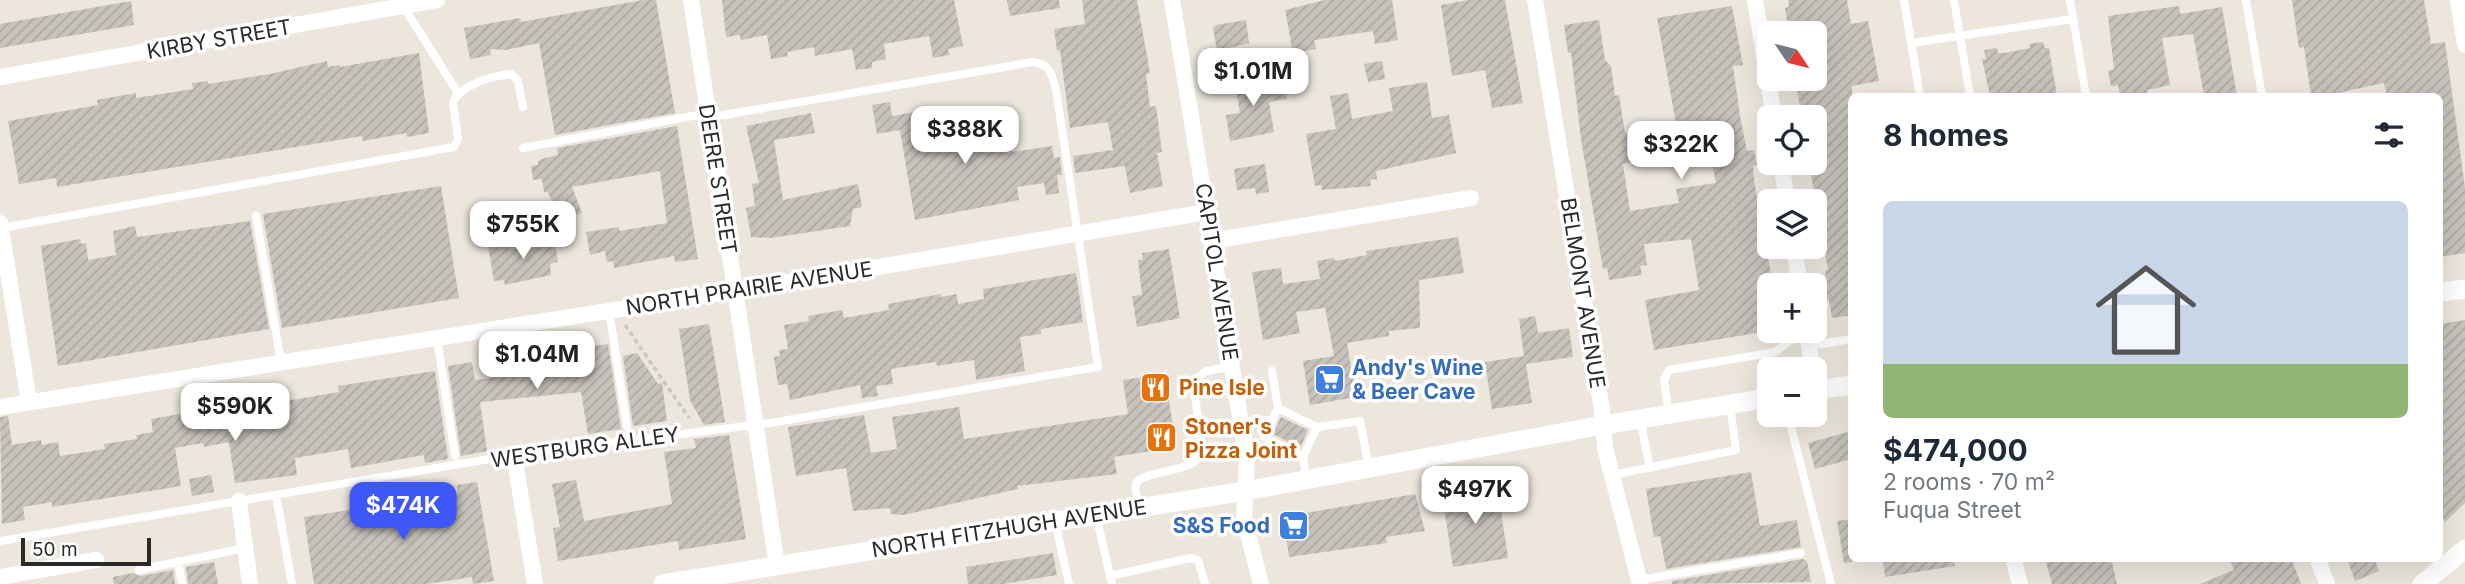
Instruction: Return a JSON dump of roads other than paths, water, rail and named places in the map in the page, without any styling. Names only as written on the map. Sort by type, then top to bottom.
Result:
[{"type":"street","name":"KIRBY STREET","points":[[0,77],[400,3],[437,0]]},
{"type":"street","name":"DEERE STREET","points":[[691,0],[777,566]]},
{"type":"street","name":"CAPITOL AVENUE","points":[[1172,0],[1247,460],[1244,519],[1261,584]]},
{"type":"street","name":"BELMONT AVENUE","points":[[1535,0],[1611,475],[1639,582]]},
{"type":"street","points":[[1755,0],[1772,105]]},
{"type":"street","points":[[2458,0],[2465,45]]},
{"type":"street","points":[[1211,241],[1471,198]]},
{"type":"street","name":"NORTH PRAIRIE AVENUE","points":[[0,407],[735,291],[1207,212]]},
{"type":"street","points":[[0,226],[29,401]]},
{"type":"street","points":[[2443,292],[2465,289]]},
{"type":"street","points":[[1827,388],[1848,386]]},
{"type":"street","name":"NORTH FITZHUGH AVENUE","points":[[663,584],[1245,491],[1603,425],[1757,400]]},
{"type":"street","points":[[514,455],[535,584]]},
{"type":"street","points":[[239,501],[250,584]]},
{"type":"street","points":[[2422,584],[2465,549]]},
{"type":"street","points":[[0,578],[96,560]]},
{"type":"street","points":[[2014,562],[2020,584]]},
{"type":"street","points":[[2319,562],[2327,584]]},
{"type":"lane","points":[[1904,0],[1920,93]]},
{"type":"lane","points":[[1954,0],[1969,93]]},
{"type":"lane","points":[[2083,0],[2070,1],[2085,93]]},
{"type":"lane","points":[[2246,0],[2262,93]]},
{"type":"lane","points":[[400,3],[458,93]]},
{"type":"lane","points":[[1912,43],[2073,19]]},
{"type":"lane","points":[[523,148],[1032,61],[1043,63],[1050,70],[1056,90],[1079,234]]},
{"type":"lane","points":[[0,226],[454,147],[458,139],[453,102],[458,93],[495,76],[511,74],[518,81],[523,107]]},
{"type":"lane","points":[[256,216],[281,362]]},
{"type":"lane","name":"WESTBURG ALLEY","points":[[0,541],[514,455],[756,425],[1098,367],[1079,234]]},
{"type":"lane","points":[[609,310],[627,427]]},
{"type":"lane","points":[[436,337],[455,456]]},
{"type":"lane","points":[[1827,338],[1848,339]]},
{"type":"lane","points":[[1669,414],[1664,380],[1669,370],[1775,352],[1787,343]]},
{"type":"lane","points":[[1140,508],[1135,488],[1138,480],[1152,472],[1189,467],[1199,457],[1201,449],[1193,380],[1207,371],[1232,366]]},
{"type":"lane","points":[[1272,370],[1278,408],[1264,437],[1303,457]]},
{"type":"lane","points":[[1611,475],[1736,450],[1730,404]]},
{"type":"lane","points":[[1278,408],[1317,427],[1360,421],[1369,468]]},
{"type":"lane","points":[[1640,419],[1650,468]]},
{"type":"lane","points":[[1241,421],[1271,420]]},
{"type":"lane","points":[[1307,480],[1303,457],[1317,427]]},
{"type":"lane","points":[[1791,427],[1830,584]]},
{"type":"lane","points":[[275,495],[292,584]]},
{"type":"lane","points":[[1096,515],[1111,580],[1190,558],[1199,560],[1202,565],[1205,584]]},
{"type":"lane","points":[[1055,521],[1069,584]]},
{"type":"lane","points":[[139,569],[245,548]]},
{"type":"lane","points":[[1639,582],[1801,553]]},
{"type":"lane","points":[[178,561],[182,584]]},
{"type":"place","name":"Andy's Wine & Beer Cave","points":[[1329,379]]},
{"type":"place","name":"Pine Isle","points":[[1156,387]]},
{"type":"place","name":"Stoner's Pizza Joint","points":[[1162,438]]},
{"type":"place","name":"S&S Food","points":[[1293,525]]}]
